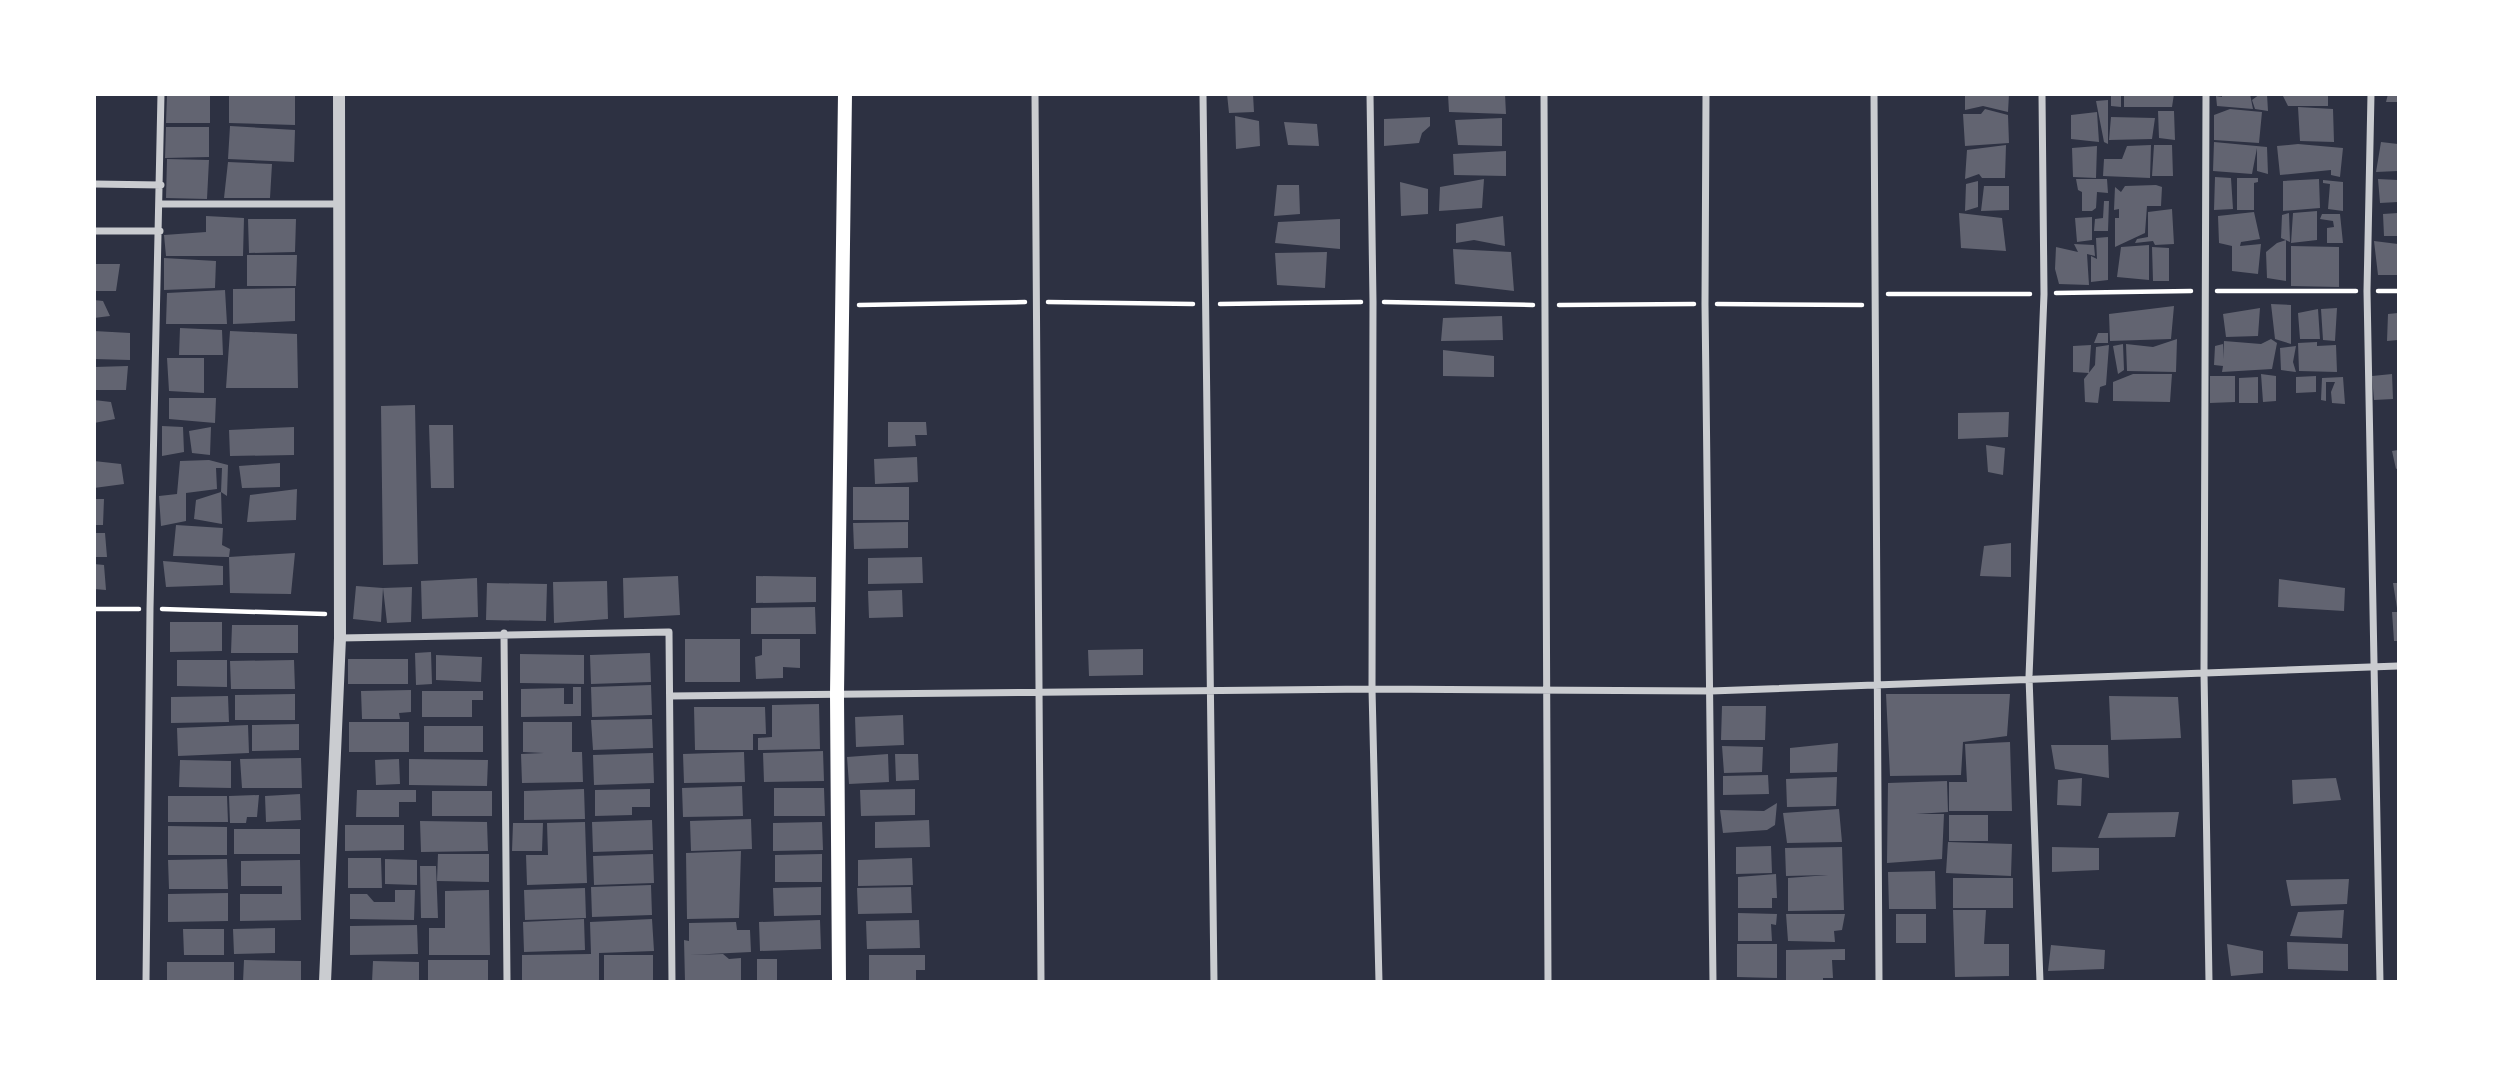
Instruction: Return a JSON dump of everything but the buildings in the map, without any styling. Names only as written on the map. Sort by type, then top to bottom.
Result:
[{"type":"main road","points":[[839,982],[837,694],[845,94]]},
{"type":"street","points":[[146,982],[150,609],[162,94]]},
{"type":"street","points":[[325,982],[341,638],[339,94]]},
{"type":"street","points":[[1035,94],[1041,982]]},
{"type":"street","points":[[1203,94],[1214,982]]},
{"type":"street","points":[[1370,94],[1373,302],[1371,689],[1379,982]]},
{"type":"street","points":[[1544,94],[1548,982]]},
{"type":"street","points":[[1706,94],[1705,304],[1713,982]]},
{"type":"street","points":[[1874,94],[1879,982]]},
{"type":"street","points":[[2040,982],[2029,677],[2044,294],[2042,94]]},
{"type":"street","points":[[2206,94],[2204,672],[2209,982]]},
{"type":"street","points":[[2371,94],[2367,292],[2380,982]]},
{"type":"street","points":[[94,184],[161,185]]},
{"type":"street","points":[[160,204],[340,204]]},
{"type":"street","points":[[94,231],[160,232]]},
{"type":"street","points":[[341,638],[669,632],[672,982]]},
{"type":"street","points":[[504,633],[507,982]]},
{"type":"street","points":[[670,696],[1371,689],[1711,691],[1877,682],[2399,666]]},
{"type":"path","points":[[1876,294],[2044,294]]},
{"type":"path","points":[[94,609],[341,615]]}]
